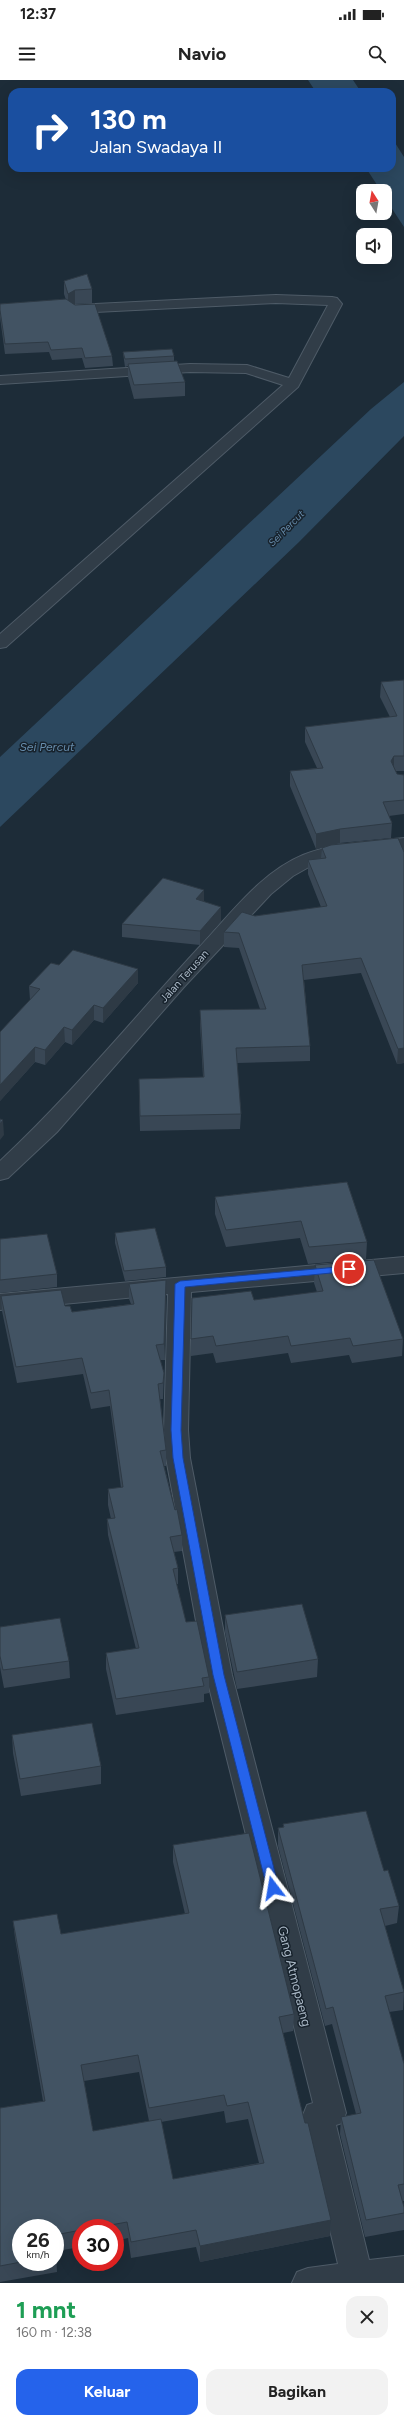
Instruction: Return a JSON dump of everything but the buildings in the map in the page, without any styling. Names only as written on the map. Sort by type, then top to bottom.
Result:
[{"type":"street","points":[[0,643],[293,384],[335,304],[325,300],[276,299],[75,310]]},
{"type":"street","points":[[0,380],[190,368],[221,368],[247,369],[293,384]]},
{"type":"street","name":"Jalan Terusan","points":[[0,1173],[49,1127],[177,983],[264,890],[286,872],[309,859],[327,853],[404,844]]},
{"type":"street","points":[[0,1302],[180,1284],[404,1265]]},
{"type":"street","name":"Gang Atmopaeng","points":[[180,1284],[176,1430],[178,1458],[219,1675],[331,2114],[318,2115],[357,2276]]},
{"type":"street","points":[[308,2283],[404,2271]]},
{"type":"water","points":[[308,80],[353,80],[358,88],[313,88]]},
{"type":"water","points":[[396,144],[404,157],[404,227],[392,209],[392,184],[376,184],[369,172],[396,172]]},
{"type":"water","name":"Sei Percut","points":[[404,382],[404,436],[299,542],[0,827],[0,757],[371,409]]},
{"type":"route","points":[[273,1888],[219,1675],[178,1458],[176,1430],[180,1284],[349,1269]]}]
